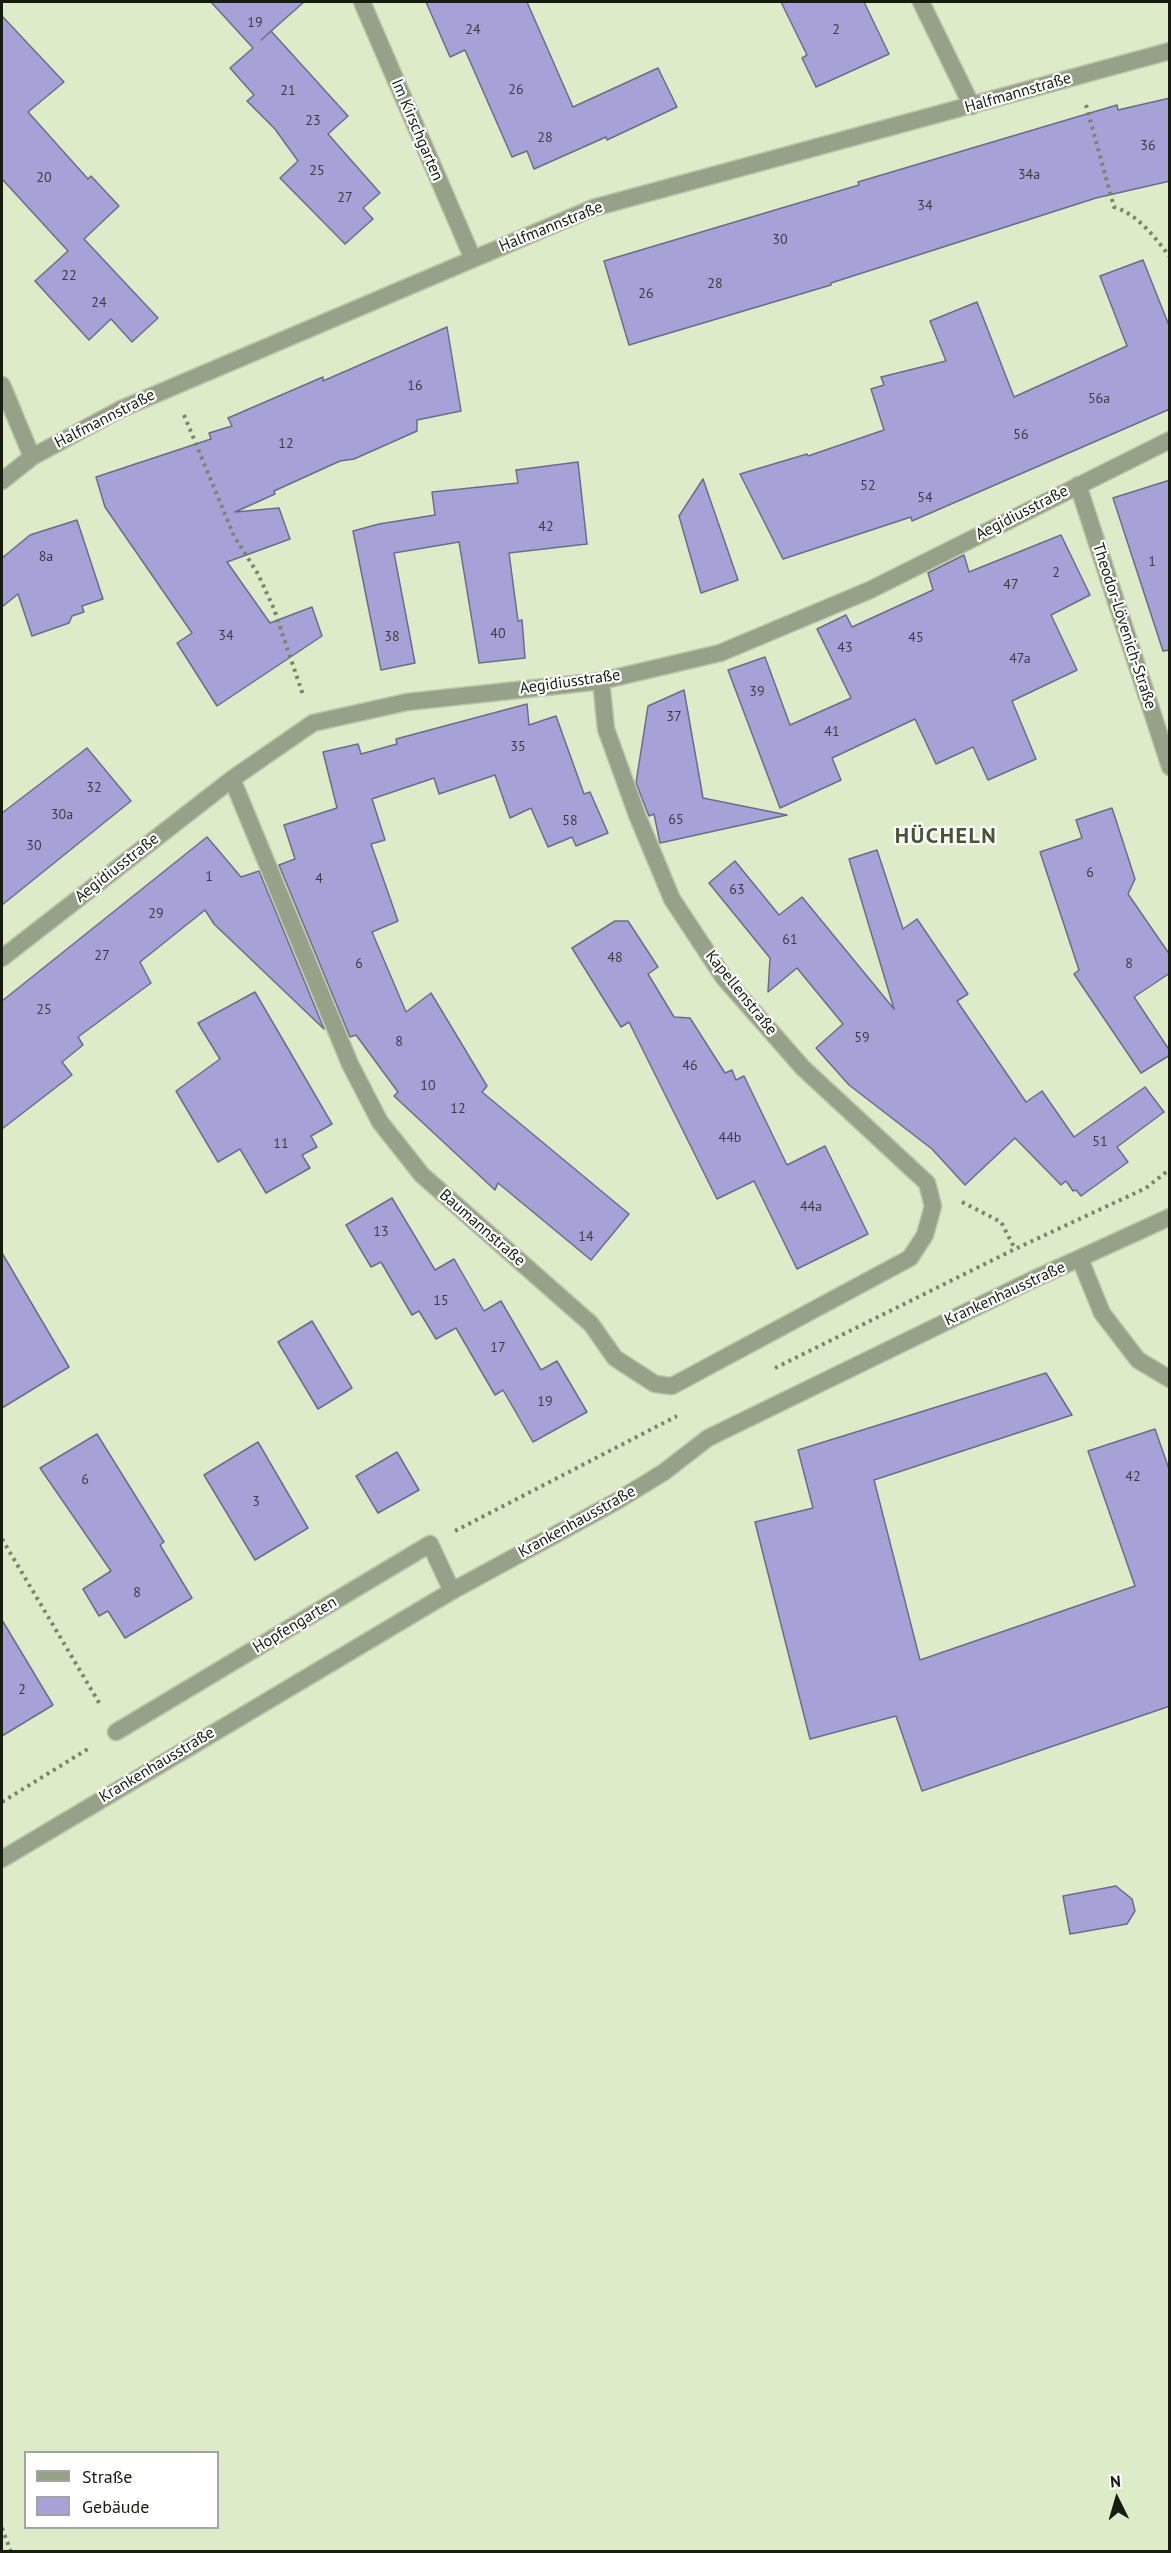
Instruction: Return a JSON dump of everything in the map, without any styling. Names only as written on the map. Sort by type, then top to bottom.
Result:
[{"type":"street","name":"Im Kirschgarten","points":[[362,2],[473,259]]},
{"type":"street","points":[[921,2],[972,106]]},
{"type":"street","name":"Halfmannstraße","points":[[2,481],[32,457],[121,409],[593,207],[1170,51]]},
{"type":"street","points":[[2,386],[32,457]]},
{"type":"street","name":"Aegidiusstraße","points":[[2,958],[231,779],[313,723],[407,702],[601,681],[720,653],[870,590],[1170,440]]},
{"type":"street","name":"Theodor-Lövenich-Straße","points":[[1078,485],[1170,767]]},
{"type":"street","name":"Kapellenstraße","points":[[601,681],[606,729],[637,816],[672,899],[724,978],[803,1068],[927,1183]]},
{"type":"street","name":"Baumannstraße","points":[[231,779],[350,1064],[380,1122],[422,1175],[591,1324],[615,1358],[655,1384],[672,1386],[910,1258],[925,1235],[933,1206],[927,1183]]},
{"type":"street","name":"Krankenhausstraße","points":[[2,1859],[452,1591],[617,1501],[664,1472],[708,1438],[1032,1280],[1170,1217]]},
{"type":"street","points":[[1080,1259],[1102,1313],[1138,1360],[1170,1379]]},
{"type":"street","name":"Hopfengarten","points":[[116,1732],[430,1544],[452,1591]]},
{"type":"path","points":[[1078,76],[1114,207],[1134,218],[1157,240],[1170,257]]},
{"type":"path","points":[[171,387],[234,536],[258,574],[274,609],[313,723]]},
{"type":"path","points":[[927,1183],[1001,1222],[1032,1280]]},
{"type":"path","points":[[2,1539],[116,1732],[2,1802]]},
{"type":"path","points":[[2,2528],[11,2552]]},
{"type":"building","points":[[211,2],[304,2],[271,31],[348,116],[328,134],[380,193],[363,208],[373,219],[345,244],[280,178],[298,161],[275,129],[247,101],[254,95],[230,68],[253,48]]},
{"type":"building","points":[[426,2],[527,2],[573,107],[658,68],[677,107],[607,140],[606,137],[534,169],[527,151],[512,157],[465,50],[450,57]]},
{"type":"building","points":[[781,2],[864,2],[889,54],[816,87],[802,58],[807,55]]},
{"type":"building","points":[[2,16],[64,82],[28,112],[88,179],[91,176],[119,206],[84,239],[158,318],[132,342],[111,319],[89,340],[35,281],[68,251],[2,179]]},
{"type":"building","points":[[1170,98],[1170,181],[1096,198],[831,283],[831,285],[629,345],[604,261],[1117,105],[1118,110]]},
{"type":"building","points":[[1143,260],[1170,328],[1170,409],[912,521],[911,517],[783,559],[740,474],[807,454],[808,456],[884,430],[871,389],[884,385],[881,377],[946,361],[930,321],[977,302],[1014,397],[1127,346],[1100,276]]},
{"type":"building","points":[[447,327],[461,411],[417,420],[417,431],[354,459],[340,461],[274,491],[275,494],[235,512],[279,508],[290,539],[227,562],[270,623],[312,607],[322,636],[217,706],[177,643],[192,633],[105,507],[96,477],[211,439],[209,433],[232,426],[228,418],[323,377],[323,381]]},
{"type":"building","points":[[578,462],[587,544],[509,553],[518,621],[522,620],[525,658],[479,663],[459,542],[394,553],[415,663],[381,670],[353,531],[379,524],[435,515],[432,492],[518,483],[516,470]]},
{"type":"building","points":[[703,479],[738,580],[701,593],[679,516]]},
{"type":"building","points":[[1170,480],[1170,650],[1163,651],[1113,498]]},
{"type":"building","points":[[77,520],[103,599],[82,606],[84,612],[72,616],[69,623],[32,636],[18,594],[2,607],[2,558],[30,535]]},
{"type":"building","points":[[1061,535],[1090,595],[1051,615],[1077,670],[1012,701],[1036,759],[988,780],[973,747],[936,764],[915,719],[832,758],[841,780],[780,808],[728,670],[765,657],[790,725],[851,698],[817,629],[846,615],[852,627],[933,590],[928,573],[964,555],[969,572]]},
{"type":"building","points":[[684,690],[703,798],[787,815],[660,843],[654,814],[649,816],[636,783],[648,706]]},
{"type":"building","points":[[527,704],[529,725],[556,716],[584,794],[590,792],[608,833],[576,846],[572,837],[548,847],[531,808],[510,818],[495,775],[439,794],[434,778],[372,799],[385,840],[371,844],[398,921],[372,932],[406,1012],[431,993],[487,1086],[482,1092],[629,1214],[591,1260],[498,1183],[495,1190],[394,1096],[398,1092],[356,1035],[350,1037],[279,865],[295,859],[284,825],[337,808],[323,752],[358,744],[361,754],[397,744],[396,739]]},
{"type":"building","points":[[87,748],[131,801],[2,905],[2,813]]},
{"type":"building","points":[[1112,808],[1135,879],[1128,894],[1170,955],[1170,973],[1134,997],[1170,1051],[1170,1055],[1141,1073],[1074,974],[1079,970],[1040,852],[1082,838],[1076,820]]},
{"type":"building","points":[[207,837],[241,877],[259,871],[324,1029],[214,924],[205,910],[140,962],[151,983],[78,1037],[83,1045],[62,1062],[72,1075],[2,1129],[2,1001]]},
{"type":"building","points":[[877,850],[903,929],[917,919],[968,994],[957,1001],[1026,1102],[1042,1091],[1074,1137],[1145,1087],[1164,1112],[1117,1147],[1128,1162],[1081,1196],[1076,1190],[1073,1191],[1066,1181],[1061,1185],[1015,1138],[965,1185],[932,1149],[849,1085],[816,1048],[843,1024],[797,968],[768,992],[770,958],[709,883],[735,861],[779,915],[802,897],[894,1009],[849,859]]},
{"type":"building","points":[[615,921],[628,921],[658,967],[648,974],[674,1017],[690,1018],[725,1073],[732,1070],[736,1080],[744,1076],[787,1165],[825,1146],[868,1234],[797,1269],[754,1181],[717,1199],[629,1022],[621,1027],[572,948]]},
{"type":"building","points":[[255,992],[332,1124],[311,1136],[317,1147],[302,1155],[310,1168],[266,1193],[240,1149],[218,1162],[176,1091],[220,1059],[198,1023]]},
{"type":"building","points":[[392,1198],[435,1270],[454,1259],[484,1311],[501,1301],[541,1370],[557,1361],[587,1412],[533,1442],[503,1390],[495,1395],[456,1328],[436,1339],[419,1311],[412,1315],[381,1262],[371,1267],[346,1225]]},
{"type":"building","points":[[2,1253],[69,1367],[2,1408]]},
{"type":"building","points":[[312,1321],[352,1388],[318,1409],[278,1342]]},
{"type":"building","points":[[1046,1373],[1072,1415],[874,1480],[920,1660],[1135,1586],[1088,1451],[1155,1429],[1170,1472],[1170,1706],[922,1791],[896,1716],[810,1739],[755,1522],[813,1508],[798,1450]]},
{"type":"building","points":[[97,1434],[164,1542],[160,1545],[192,1598],[125,1638],[108,1611],[99,1616],[83,1589],[111,1571],[40,1468]]},
{"type":"building","points":[[258,1442],[308,1528],[255,1560],[204,1475]]},
{"type":"building","points":[[397,1452],[419,1490],[378,1513],[356,1476]]},
{"type":"building","points":[[2,1620],[53,1705],[2,1736]]},
{"type":"building","points":[[1116,1886],[1132,1899],[1135,1911],[1127,1924],[1070,1934],[1063,1896]]},
{"type":"district","name":"HÜCHELN","points":[[946,837]]}]
